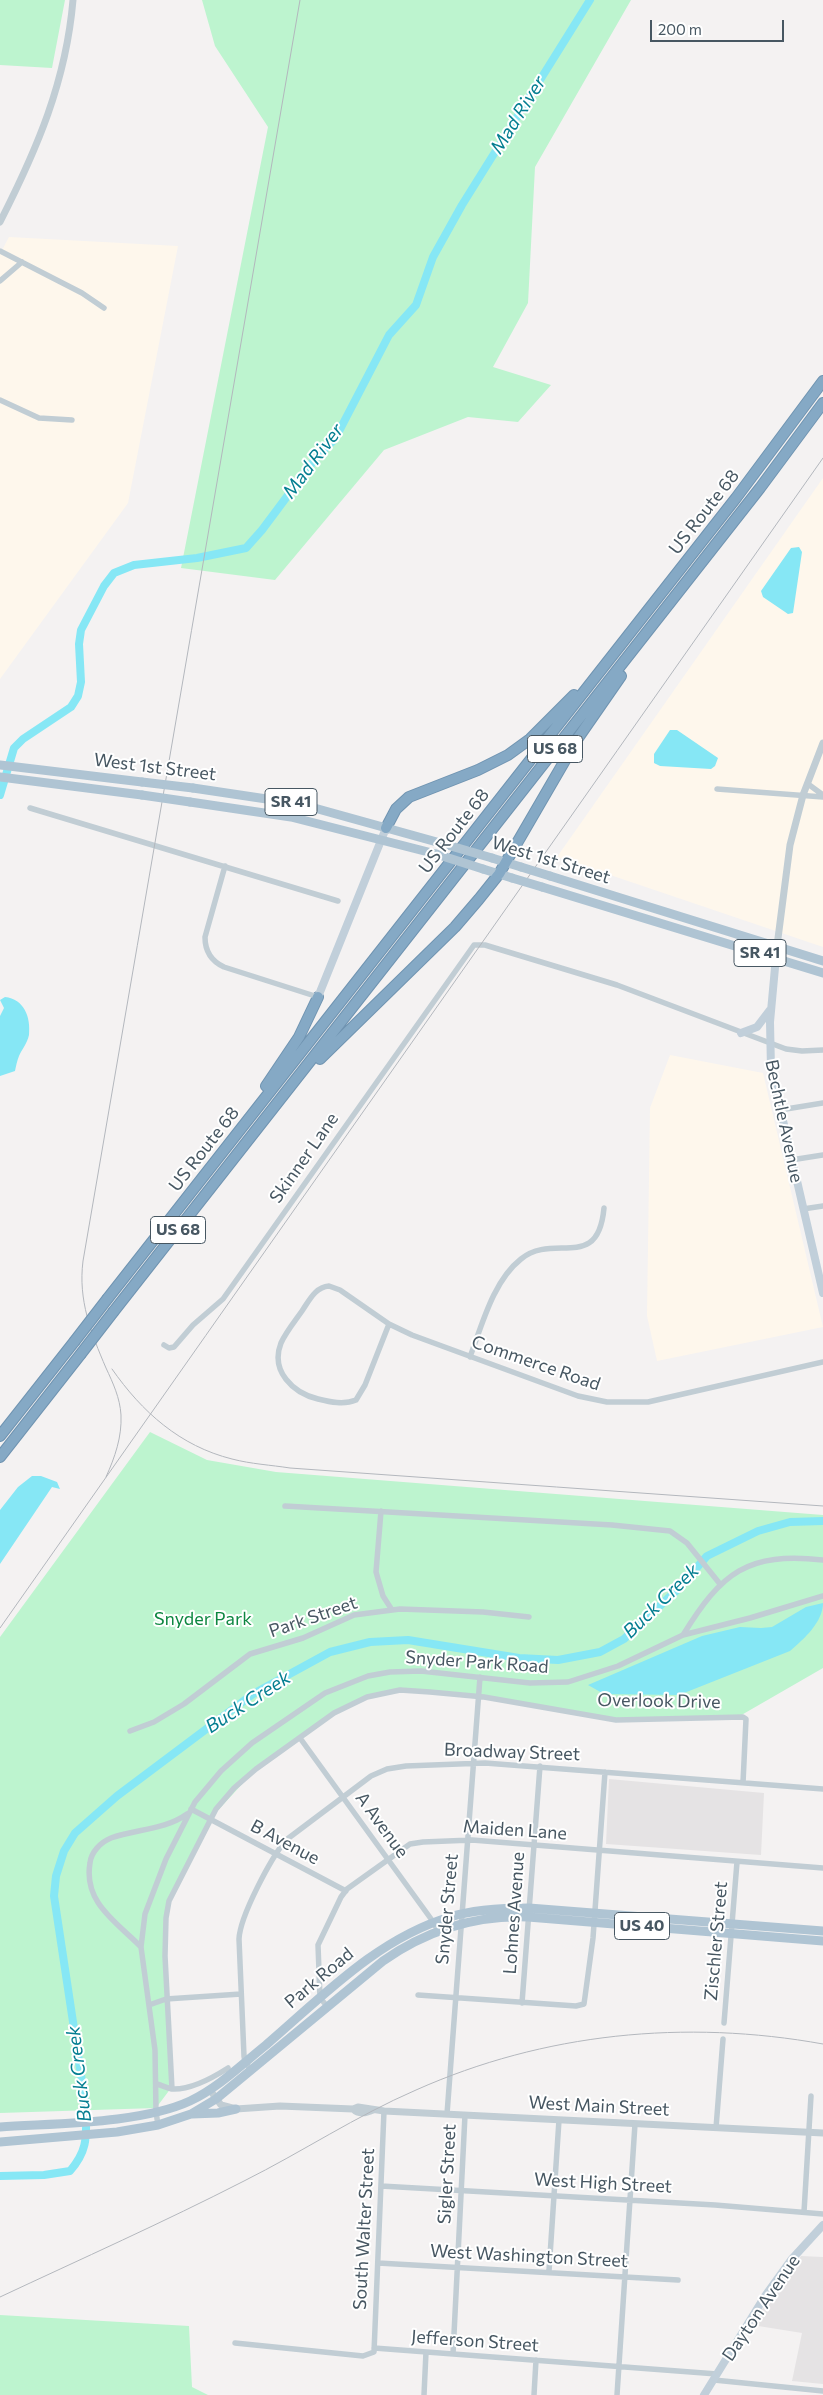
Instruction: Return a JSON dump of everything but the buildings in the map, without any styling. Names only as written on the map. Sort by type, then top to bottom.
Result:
[{"type":"highway","name":"US Route 68","points":[[0,1436],[736,498],[823,381]]},
{"type":"highway","name":"US Route 68","points":[[0,1457],[683,586],[823,403]]},
{"type":"highway","points":[[285,1093],[345,1032],[456,927],[499,874],[593,715],[683,586]]},
{"type":"highway","points":[[386,828],[396,809],[409,797],[478,770],[519,746],[543,727],[603,667]]},
{"type":"highway","points":[[214,1162],[244,1116],[288,1056],[318,997]]},
{"type":"main road","name":"West 1st Street","points":[[0,766],[193,788],[300,804],[492,858],[823,961]]},
{"type":"main road","name":"West 1st Street","points":[[0,777],[142,795],[291,817],[436,854],[823,973]]},
{"type":"main road","points":[[318,997],[386,828]]},
{"type":"main road","name":"Bechtle Avenue","points":[[777,946],[769,1043],[771,1069],[803,1210],[819,1258],[823,1293]]},
{"type":"main road","points":[[741,1033],[757,1027],[771,1008]]},
{"type":"main road","name":"US 40","points":[[462,1914],[497,1909],[594,1922],[732,1929],[823,1931]]},
{"type":"main road","name":"US 40","points":[[461,1924],[529,1913],[595,1912],[823,1941]]},
{"type":"main road","name":"Park Road","points":[[216,2099],[327,2006],[398,1950],[462,1914]]},
{"type":"main road","name":"Park Road","points":[[210,2090],[363,1962],[392,1943],[436,1927],[461,1924]]},
{"type":"main road","name":"US 40","points":[[0,2127],[104,2119],[156,2112],[189,2101],[210,2090]]},
{"type":"main road","name":"US 40","points":[[0,2142],[108,2133],[158,2125],[192,2114],[216,2099]]},
{"type":"main road","points":[[192,2114],[231,2112],[236,2109]]},
{"type":"main road","name":"Dayton Avenue","points":[[704,2395],[765,2296],[791,2260],[823,2225]]},
{"type":"street","points":[[0,222],[2,212],[38,145],[50,112],[66,54],[73,0]]},
{"type":"street","points":[[0,251],[83,294],[104,308]]},
{"type":"street","points":[[0,281],[22,262]]},
{"type":"street","points":[[0,400],[39,418],[72,420]]},
{"type":"street","name":"Bechtle Avenue","points":[[777,946],[790,845],[803,795],[823,743]]},
{"type":"street","points":[[808,784],[823,796]]},
{"type":"street","points":[[717,789],[823,796]]},
{"type":"street","points":[[30,808],[338,900]]},
{"type":"street","points":[[225,866],[205,937],[206,948],[212,958],[224,967],[318,997]]},
{"type":"street","name":"Skinner Lane","points":[[164,1345],[169,1348],[174,1347],[199,1319],[223,1299],[455,970],[471,948],[477,944],[485,944],[620,986],[741,1033]]},
{"type":"street","points":[[741,1033],[794,1051],[823,1050]]},
{"type":"street","points":[[780,1110],[823,1103]]},
{"type":"street","points":[[791,1160],[823,1155]]},
{"type":"street","points":[[803,1210],[823,1206]]},
{"type":"street","points":[[470,1357],[498,1289],[518,1262],[529,1254],[545,1249],[574,1249],[585,1246],[597,1235],[604,1208]]},
{"type":"street","name":"Commerce Road","points":[[389,1324],[365,1385],[356,1400],[347,1402],[322,1400],[304,1395],[292,1388],[285,1380],[280,1366],[280,1346],[286,1334],[317,1290],[324,1286],[333,1286],[389,1324],[414,1336],[578,1396],[622,1403],[648,1402],[670,1398],[823,1362]]},
{"type":"street","points":[[285,1506],[670,1531],[677,1534],[698,1556],[720,1584]]},
{"type":"street","points":[[381,1511],[376,1572],[383,1596],[392,1610]]},
{"type":"street","points":[[683,1635],[704,1601],[720,1584],[746,1567],[762,1560],[792,1558],[823,1560]]},
{"type":"street","name":"Snyder Park Road","points":[[157,2084],[155,2050],[141,1947],[142,1928],[149,1901],[166,1860],[190,1811],[211,1782],[252,1743],[292,1714],[339,1686],[379,1673],[405,1670],[530,1684],[568,1682],[618,1666],[683,1635],[750,1618],[823,1596]]},
{"type":"street","name":"Park Street","points":[[130,1731],[154,1722],[178,1708],[244,1658],[258,1651],[303,1638],[345,1618],[392,1610],[462,1611],[529,1617]]},
{"type":"street","name":"Snyder Street","points":[[446,2114],[480,1677]]},
{"type":"street","points":[[172,2089],[166,1999],[165,1939],[167,1908],[210,1820],[221,1802],[242,1780],[345,1706],[377,1694],[409,1690],[479,1696]]},
{"type":"street","name":"Overlook Drive","points":[[479,1696],[616,1720],[744,1717],[746,1719],[743,1783]]},
{"type":"street","name":"A Avenue","points":[[300,1738],[436,1927]]},
{"type":"street","name":"Broadway Street","points":[[245,2062],[241,1994],[240,1925],[276,1854],[293,1833],[371,1776],[387,1769],[474,1762],[823,1790]]},
{"type":"street","name":"Lohnes Avenue","points":[[522,2003],[540,1766]]},
{"type":"street","points":[[418,1995],[576,2006],[584,2004],[595,1912],[605,1772]]},
{"type":"street","name":"Snyder Park Road","points":[[141,1947],[110,1919],[98,1904],[90,1881],[90,1860],[101,1844],[111,1838],[157,1827],[180,1818],[190,1811]]},
{"type":"street","name":"B Avenue","points":[[190,1811],[346,1891]]},
{"type":"street","name":"Maiden Lane","points":[[320,1998],[319,1941],[346,1891],[415,1842],[468,1840],[823,1868]]},
{"type":"street","name":"Zischler Street","points":[[724,2023],[737,1862]]},
{"type":"street","points":[[149,2005],[166,1999],[241,1994]]},
{"type":"street","points":[[320,1998],[327,2006]]},
{"type":"street","points":[[716,2128],[722,2039]]},
{"type":"street","points":[[245,2062],[251,2070]]},
{"type":"street","points":[[158,2125],[156,2112],[157,2084],[172,2089],[202,2081],[228,2068]]},
{"type":"street","points":[[210,2090],[221,2105],[236,2109]]},
{"type":"street","points":[[804,2212],[812,2096]]},
{"type":"street","name":"West Main Street","points":[[236,2109],[280,2106],[353,2109],[357,2112],[367,2113],[374,2110],[823,2133]]},
{"type":"street","name":"South Walter Street","points":[[374,2348],[384,2111]]},
{"type":"street","name":"Sigler Street","points":[[453,2354],[465,2115]]},
{"type":"street","points":[[549,2271],[559,2120]]},
{"type":"street","points":[[617,2395],[635,2124]]},
{"type":"street","name":"West High Street","points":[[381,2186],[629,2200],[823,2214]]},
{"type":"street","name":"West Washington Street","points":[[378,2263],[549,2271],[624,2278],[649,2276],[678,2280]]},
{"type":"street","name":"Jefferson Street","points":[[235,2343],[363,2356],[372,2354],[374,2348],[536,2360],[715,2377],[823,2391]]},
{"type":"street","points":[[424,2395],[426,2352]]},
{"type":"street","points":[[534,2395],[536,2360]]},
{"type":"street","points":[[792,2388],[792,2395]]},
{"type":"shaded area","points":[[9,237],[178,246],[128,503],[0,679],[0,254]]},
{"type":"shaded area","points":[[823,478],[823,947],[557,857]]},
{"type":"shaded area","points":[[670,1055],[763,1073],[823,1327],[657,1361],[647,1316],[650,1108]]},
{"type":"shaded area","points":[[609,1779],[764,1793],[761,1855],[606,1844]]},
{"type":"shaded area","points":[[801,2256],[823,2257],[823,2384],[792,2381],[802,2333],[752,2325],[768,2299]]},
{"type":"green space","points":[[0,0],[65,0],[52,68],[0,65]]},
{"type":"green space","points":[[202,0],[631,0],[535,167],[528,303],[493,367],[551,385],[518,422],[468,417],[384,450],[275,580],[181,568],[268,127],[215,46]]},
{"type":"green space","name":"Snyder Park","points":[[150,1432],[207,1460],[276,1472],[823,1515],[823,1668],[738,1717],[616,1720],[479,1696],[390,1691],[354,1701],[256,1769],[210,1819],[169,1901],[165,1957],[171,2088],[156,2108],[0,2113],[0,1637]]},
{"type":"green space","points":[[0,2315],[189,2326],[192,2387],[208,2395],[0,2395]]},
{"type":"water","points":[[799,547],[802,552],[793,613],[788,614],[763,597],[761,591],[791,548]]},
{"type":"water","points":[[670,730],[677,730],[718,758],[715,766],[711,769],[660,766],[654,763],[654,754]]},
{"type":"water","points":[[5,997],[17,1001],[25,1010],[29,1022],[29,1035],[19,1056],[15,1071],[0,1076],[0,1016],[4,1008],[0,1000]]},
{"type":"water","points":[[32,1476],[41,1476],[57,1482],[60,1489],[52,1487],[0,1564],[0,1510],[18,1487]]},
{"type":"water","points":[[823,1603],[820,1617],[816,1623],[807,1636],[790,1651],[679,1695],[604,1694],[588,1685],[702,1636],[740,1627],[772,1627],[806,1607]]},
{"type":"waterway","name":"Mad River","points":[[0,795],[14,748],[23,739],[71,707],[78,696],[81,682],[79,644],[81,630],[104,586],[114,573],[134,565],[197,558],[246,548],[262,530],[315,459],[335,439],[389,335],[416,305],[433,257],[462,205],[590,0]]},
{"type":"waterway","name":"Buck Creek","points":[[0,2176],[44,2175],[70,2171],[81,2156],[86,2134],[86,2108],[54,1896],[56,1876],[64,1851],[75,1833],[117,1796],[253,1694],[330,1652],[370,1642],[408,1640],[519,1658],[558,1660],[600,1652],[624,1639],[677,1590],[707,1556],[758,1531],[790,1522],[823,1521]]},
{"type":"railway","points":[[106,1477],[119,1439],[120,1409],[116,1391],[95,1342],[87,1316],[82,1289],[83,1261],[300,0]]},
{"type":"railway","points":[[0,1628],[823,458]]},
{"type":"railway","points":[[112,1369],[149,1413],[179,1436],[196,1446],[239,1461],[290,1468],[823,1506]]},
{"type":"railway","points":[[0,2297],[214,2196],[266,2170],[394,2100],[465,2071],[514,2055],[616,2036],[667,2033],[771,2036],[823,2044]]}]
